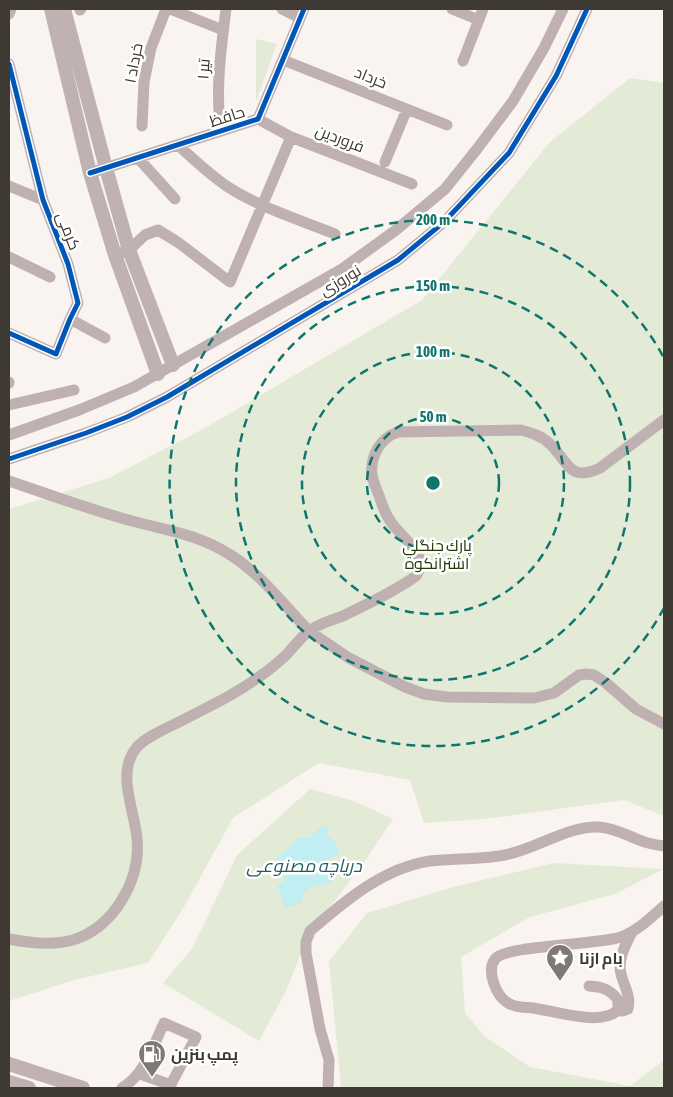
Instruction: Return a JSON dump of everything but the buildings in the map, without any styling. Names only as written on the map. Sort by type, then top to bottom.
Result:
[{"type":"main road","points":[[51,9],[90,173],[115,255],[158,374]]},
{"type":"main road","points":[[64,9],[129,250],[173,365]]},
{"type":"main road","points":[[9,1064],[83,1088]]},
{"type":"main road","points":[[9,1082],[29,1088]]},
{"type":"street","points":[[9,14],[11,9]]},
{"type":"street","name":"خرداد ۱","points":[[142,126],[144,82],[149,56],[166,9]]},
{"type":"street","points":[[170,9],[223,30]]},
{"type":"street","name":"تیر ۱","points":[[221,131],[218,111],[218,74],[226,9]]},
{"type":"street","points":[[282,9],[302,13]]},
{"type":"street","points":[[452,9],[481,14],[463,61]]},
{"type":"street","name":"نوروزی","points":[[9,435],[80,410],[134,387],[342,269],[396,230],[445,189],[513,101],[544,48],[563,9]]},
{"type":"street","name":"نوروزی","points":[[9,459],[127,417],[167,397],[398,260],[444,222],[509,153],[556,76],[587,9]]},
{"type":"street","name":"حافظ","points":[[90,173],[258,119],[302,13]]},
{"type":"street","name":"خرداد","points":[[284,60],[447,125]]},
{"type":"street","name":"کرمی","points":[[9,64],[43,200],[68,264],[78,302],[56,354],[9,333]]},
{"type":"street","points":[[385,162],[407,109]]},
{"type":"street","name":"فروردین","points":[[258,119],[291,137],[412,184]]},
{"type":"street","points":[[115,255],[129,250],[145,235],[158,230],[179,243],[230,282],[291,137]]},
{"type":"street","points":[[178,145],[227,186],[263,205],[334,234]]},
{"type":"street","points":[[138,158],[175,199]]},
{"type":"street","points":[[9,186],[43,200]]},
{"type":"street","points":[[9,257],[50,277]]},
{"type":"street","points":[[70,318],[104,338]]},
{"type":"street","points":[[253,320],[264,339]]},
{"type":"street","points":[[9,405],[74,390]]},
{"type":"street","points":[[9,939],[24,942],[52,943],[72,940],[90,932],[104,922],[126,893],[134,874],[137,839],[126,770],[130,758],[137,748],[162,730],[212,706],[254,682],[309,631],[410,581],[420,570],[421,564],[416,552],[391,522],[384,510],[372,475],[373,460],[378,448],[390,434],[398,432],[521,430],[540,436],[556,450],[566,466],[573,472],[583,474],[600,468],[664,420]]},
{"type":"street","points":[[9,481],[135,522],[192,536],[212,544],[231,555],[252,572],[309,631],[349,658],[405,687],[424,694],[447,697],[534,698],[554,693],[579,675],[594,675],[636,709],[664,724]]},
{"type":"street","points":[[328,1088],[328,1060],[320,1030],[306,952],[306,942],[310,931],[377,879],[407,866],[510,854],[584,827],[602,827],[643,842],[664,846]]},
{"type":"street","points":[[632,932],[624,947],[620,972],[629,1003],[628,1009],[623,1011],[618,1010],[608,1016],[598,1018],[517,1007],[508,1004],[502,998],[494,984],[493,964],[501,954],[603,941],[620,937],[632,932],[664,906]]},
{"type":"street","points":[[589,986],[600,986],[608,990],[618,1000],[618,1010]]},
{"type":"street","points":[[122,1088],[140,1074],[164,1023],[196,1037],[170,1087],[140,1074]]},
{"type":"green space","points":[[256,39],[277,44],[256,102]]},
{"type":"green space","name":"پارك جنگلي اشترانكوه","points":[[630,78],[664,83],[664,816],[624,800],[485,819],[424,823],[410,780],[319,763],[233,818],[184,907],[148,963],[74,980],[9,1001],[9,509],[109,478],[205,428],[422,300],[550,142]]},
{"type":"green space","points":[[310,789],[354,801],[393,819],[365,861],[308,936],[286,991],[259,1041],[163,983],[192,949],[237,855]]},
{"type":"green space","points":[[554,863],[664,869],[615,894],[530,917],[461,957],[465,1013],[484,1036],[530,1067],[630,1086],[664,1060],[664,1088],[341,1088],[329,961],[367,913],[453,887]]},
{"type":"water","name":"دریاچه مصنوعی","points":[[330,824],[326,835],[335,841],[339,853],[327,862],[334,873],[330,884],[317,885],[305,891],[300,903],[285,908],[277,885],[286,880],[274,862],[280,854],[290,848],[298,837],[310,838],[317,830]]},
{"type":"cycle path","points":[[90,173],[258,119],[304,9]]},
{"type":"cycle path","points":[[9,459],[127,417],[167,397],[398,260],[444,222],[509,153],[556,76],[587,9]]},
{"type":"cycle path","points":[[9,64],[43,200],[68,264],[78,303],[56,354],[9,333]]},
{"type":"place","name":"بام ازنا","points":[[560,982]]},
{"type":"place","name":"پمپ بنزین","points":[[152,1078]]}]
